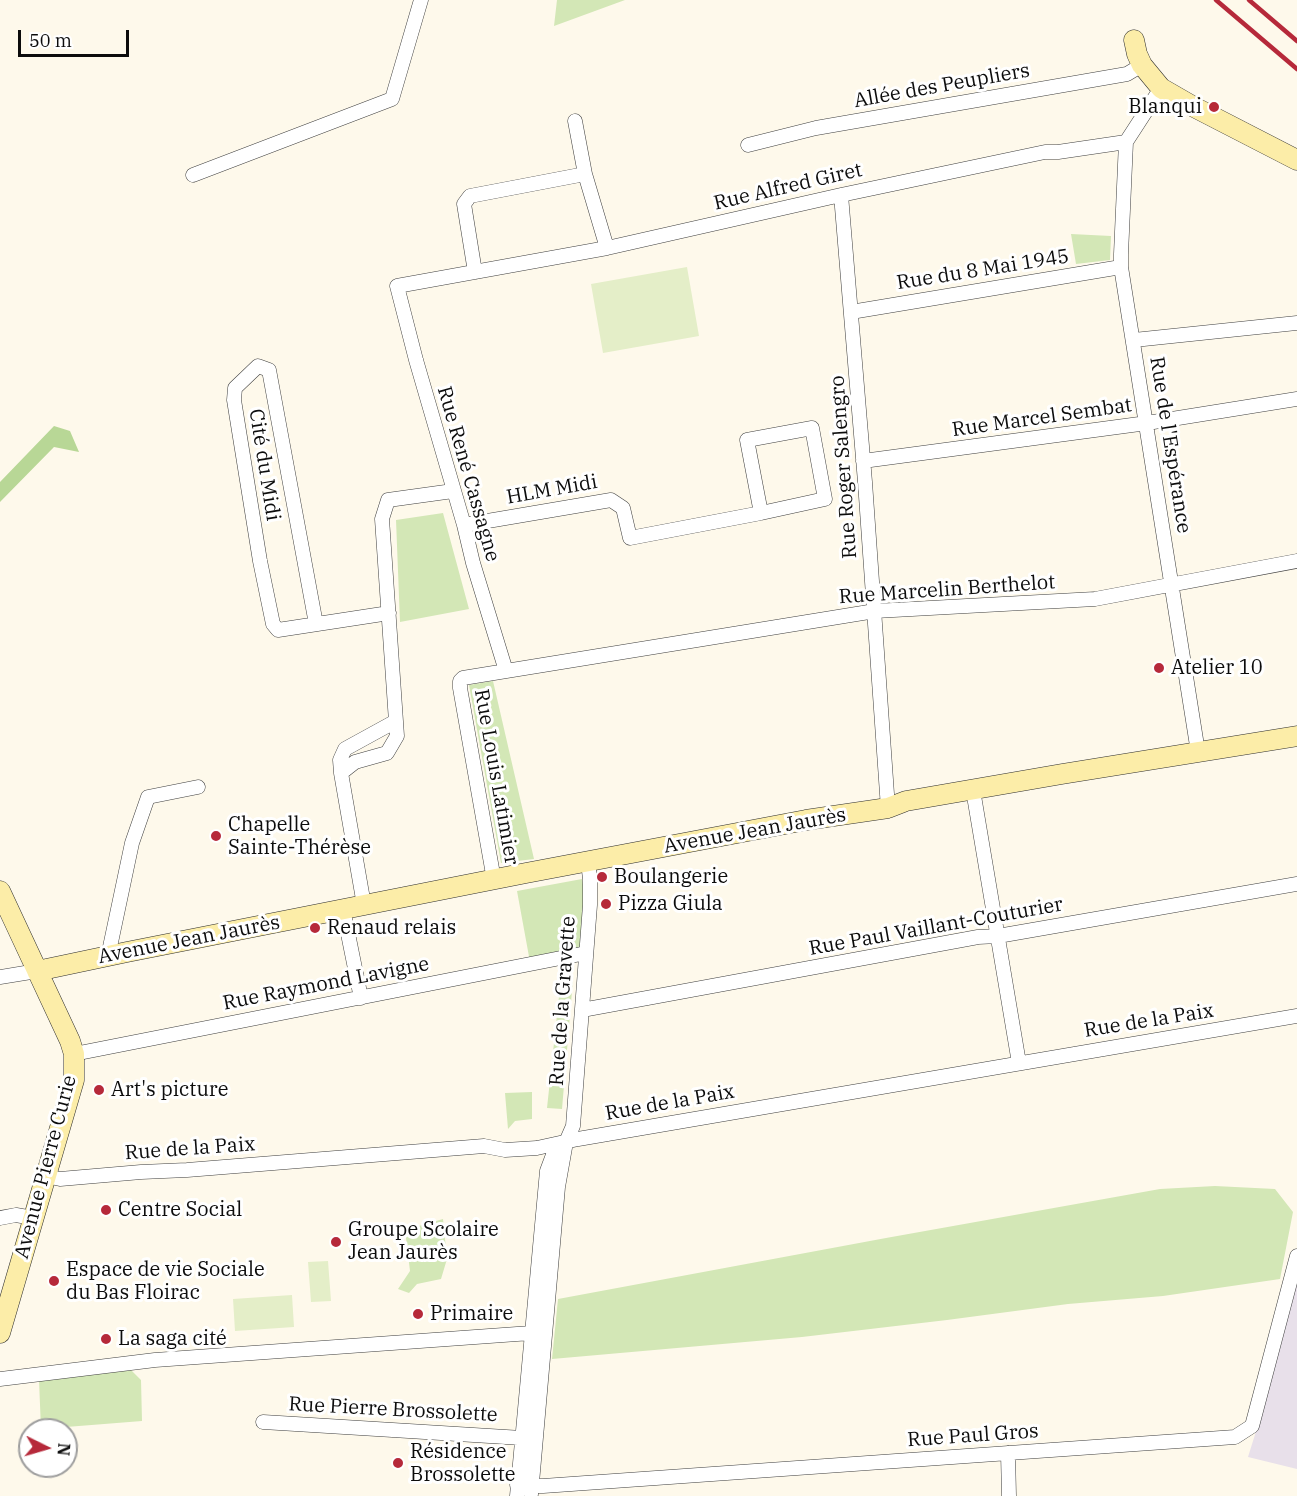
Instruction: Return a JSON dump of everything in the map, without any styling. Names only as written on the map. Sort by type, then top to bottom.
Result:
[{"type":"street","points":[[193,175],[392,99],[421,0]]},
{"type":"street","points":[[1134,40],[1142,65],[1161,88],[1297,160]]},
{"type":"street","name":"Allée des Peupliers","points":[[748,145],[816,128],[1127,74],[1142,65]]},
{"type":"street","points":[[1126,142],[1161,88]]},
{"type":"street","points":[[575,121],[585,174],[607,248]]},
{"type":"street","name":"Rue Alfred Giret","points":[[397,286],[607,248],[841,195],[1045,153],[1126,142]]},
{"type":"street","name":"Rue de l'Espérance","points":[[1126,142],[1121,267],[1198,752]]},
{"type":"street","points":[[476,272],[464,204],[470,196],[585,174]]},
{"type":"street","name":"Rue Roger Salengro","points":[[841,195],[888,808]]},
{"type":"street","name":"Rue du 8 Mai 1945","points":[[851,312],[1121,267]]},
{"type":"street","name":"Rue René Cassagne","points":[[397,286],[473,563],[506,671]]},
{"type":"street","points":[[1134,340],[1297,323]]},
{"type":"street","name":"Cité du Midi","points":[[316,624],[269,370],[258,366],[235,388],[234,400],[273,624],[278,630],[388,613]]},
{"type":"street","name":"Rue Marcel Sembat","points":[[863,461],[1147,423],[1297,399]]},
{"type":"street","name":"HLM Midi","points":[[464,525],[611,500],[623,508],[630,538],[761,513],[825,500],[812,428],[747,440],[761,513]]},
{"type":"street","points":[[341,773],[355,762],[387,753],[397,736],[382,519],[388,500],[453,491]]},
{"type":"street","name":"Rue Marcelin Berthelot","points":[[460,681],[463,678],[874,611],[1095,598],[1297,561]]},
{"type":"street","name":"Rue Louis Latimier","points":[[460,681],[494,880]]},
{"type":"street","points":[[364,905],[340,760],[345,749],[396,721]]},
{"type":"street","name":"Avenue Jean Jaurès","points":[[37,971],[806,820],[888,808],[906,801],[1297,736]]},
{"type":"street","points":[[111,955],[110,947],[132,843],[148,796],[198,787]]},
{"type":"street","points":[[972,790],[1019,1062]]},
{"type":"street","name":"Rue de la Gravette","points":[[566,1142],[573,1126],[590,905],[588,862]]},
{"type":"street","name":"Rue Paul Vaillant-Couturier","points":[[582,1010],[978,937],[999,936],[1297,884]]},
{"type":"street","name":"Avenue Pierre Curie","points":[[0,891],[66,1030],[74,1054],[74,1080],[0,1333]]},
{"type":"street","points":[[344,909],[361,998]]},
{"type":"street","name":"Rue Raymond Lavigne","points":[[74,1054],[586,953]]},
{"type":"street","points":[[0,977],[37,971]]},
{"type":"street","name":"Rue de la Paix","points":[[45,1176],[60,1179],[484,1146],[505,1150],[530,1149],[1019,1062],[1297,1016]]},
{"type":"street","points":[[524,1491],[538,1332],[546,1171],[553,1155],[566,1142]]},
{"type":"street","points":[[0,1218],[16,1215],[33,1218]]},
{"type":"street","name":"Rue Paul Gros","points":[[524,1491],[1236,1437],[1252,1426],[1297,1256]]},
{"type":"street","points":[[0,1379],[155,1360],[538,1332]]},
{"type":"street","points":[[524,1491],[522,1438],[538,1332]]},
{"type":"street","name":"Rue Pierre Brossolette","points":[[263,1422],[522,1438]]},
{"type":"street","points":[[1008,1453],[1009,1496]]},
{"type":"shaded area","points":[[1297,1282],[1297,1469],[1248,1457]]},
{"type":"green space","points":[[557,0],[625,0],[554,26]]},
{"type":"green space","points":[[1071,234],[1111,236],[1110,260],[1076,264]]},
{"type":"green space","points":[[687,267],[699,336],[603,353],[591,284]]},
{"type":"green space","points":[[54,426],[70,431],[79,452],[54,447],[0,502],[0,482]]},
{"type":"green space","points":[[443,513],[469,609],[400,622],[396,520]]},
{"type":"green space","points":[[493,681],[534,859],[501,863],[469,685]]},
{"type":"green space","points":[[582,879],[588,914],[585,950],[530,962],[517,891]]},
{"type":"green space","points":[[561,978],[573,979],[562,1109],[547,1108]]},
{"type":"green space","points":[[532,1092],[532,1119],[515,1121],[508,1129],[505,1093]]},
{"type":"green space","points":[[1215,1186],[1275,1189],[1293,1212],[1280,1279],[1163,1296],[1068,1304],[802,1337],[552,1359],[558,1299],[1160,1189]]},
{"type":"green space","points":[[443,1219],[447,1259],[441,1279],[417,1284],[409,1293],[398,1289],[410,1271],[405,1230]]},
{"type":"green space","points":[[328,1261],[331,1301],[311,1302],[308,1262]]},
{"type":"green space","points":[[292,1295],[294,1327],[235,1331],[233,1299]]},
{"type":"green space","points":[[131,1370],[141,1380],[142,1421],[78,1426],[78,1418],[41,1418],[39,1380]]},
{"type":"railway","points":[[1216,0],[1297,69]]},
{"type":"railway","points":[[1249,0],[1297,41]]},
{"type":"place","name":"Blanqui","points":[[1214,107]]},
{"type":"place","name":"Atelier 10","points":[[1159,668]]},
{"type":"place","name":"Chapelle Sainte-Thérèse","points":[[216,836]]},
{"type":"place","name":"Boulangerie","points":[[602,877]]},
{"type":"place","name":"Pizza Giula","points":[[606,904]]},
{"type":"place","name":"Renaud relais","points":[[315,928]]},
{"type":"place","name":"Art's picture","points":[[99,1090]]},
{"type":"place","name":"Centre Social","points":[[106,1210]]},
{"type":"place","name":"Groupe Scolaire Jean Jaurès","points":[[336,1242]]},
{"type":"place","name":"Espace de vie Sociale du Bas Floirac","points":[[54,1281]]},
{"type":"place","name":"Primaire","points":[[418,1314]]},
{"type":"place","name":"La saga cité","points":[[106,1339]]},
{"type":"place","name":"Résidence Brossolette","points":[[398,1463]]}]
